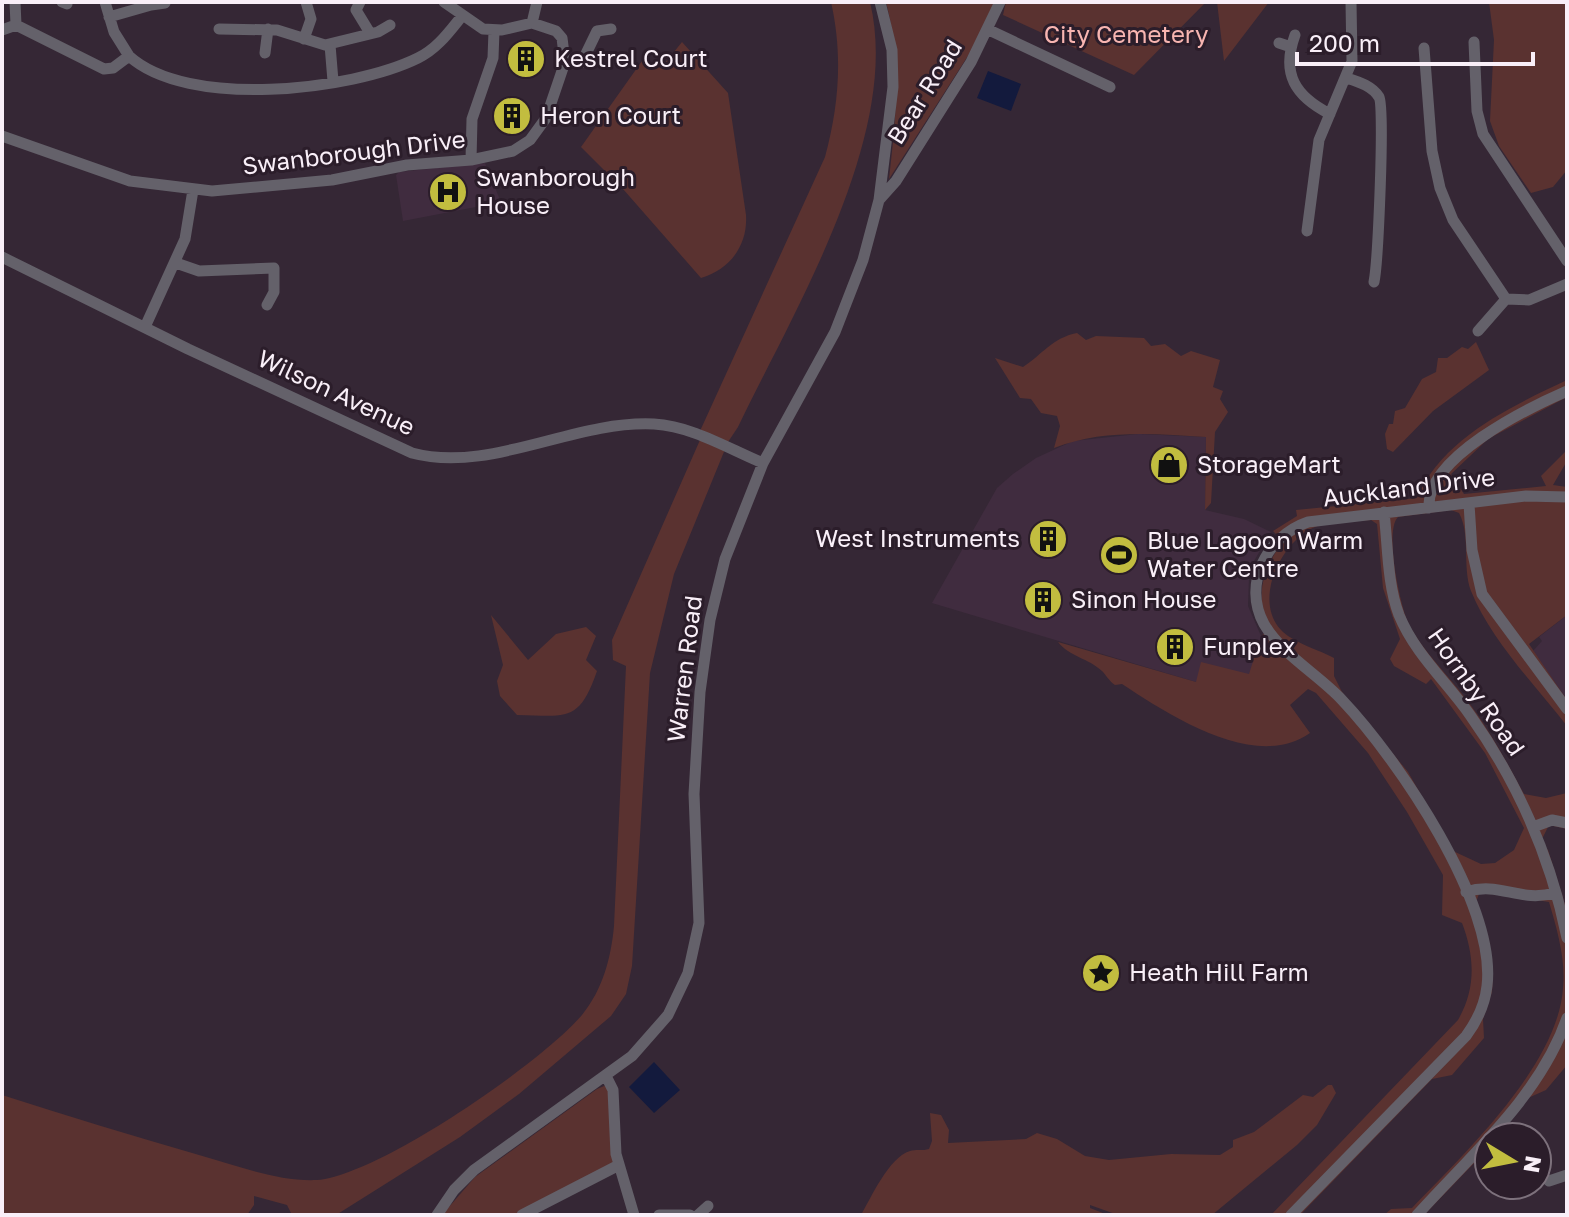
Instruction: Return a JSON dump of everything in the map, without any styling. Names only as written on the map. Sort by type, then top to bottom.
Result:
[{"type":"street","points":[[15,2],[16,25]]},
{"type":"street","points":[[105,2],[109,17],[129,56],[163,78],[193,87],[271,89],[333,81],[420,58],[440,42],[462,16]]},
{"type":"street","points":[[444,2],[476,26],[494,31],[532,23],[560,35],[565,62],[582,62],[597,30],[611,29]]},
{"type":"street","name":"Warren Road","points":[[437,1215],[454,1190],[474,1170],[606,1076],[645,1044],[680,994],[695,953],[700,896],[694,794],[706,642],[725,559],[763,463],[835,332],[863,260],[879,200],[894,73],[880,2]]},
{"type":"street","name":"Bear Road","points":[[879,200],[896,181],[989,30],[1000,2]]},
{"type":"street","points":[[1307,231],[1315,160],[1330,114],[1347,78],[1354,44],[1351,2]]},
{"type":"street","points":[[109,17],[151,4],[165,3]]},
{"type":"street","points":[[300,3],[311,19],[304,39]]},
{"type":"street","points":[[532,23],[536,3]]},
{"type":"street","points":[[354,7],[370,33]]},
{"type":"street","points":[[2,30],[16,25],[104,69],[113,68],[129,56]]},
{"type":"street","points":[[219,29],[268,29],[330,45],[390,25]]},
{"type":"street","points":[[265,53],[268,29]]},
{"type":"street","points":[[989,30],[1110,87]]},
{"type":"street","points":[[471,160],[472,119],[493,58],[494,31]]},
{"type":"street","points":[[1279,43],[1293,41],[1289,69],[1295,88],[1304,100],[1330,114]]},
{"type":"street","points":[[1474,42],[1480,57],[1477,111],[1483,134],[1567,261]]},
{"type":"street","points":[[330,45],[333,81]]},
{"type":"street","points":[[1424,48],[1432,151],[1440,188],[1453,220],[1506,299]]},
{"type":"street","name":"Swanborough Drive","points":[[2,136],[121,178],[193,190],[266,188],[332,180],[407,165],[508,154],[530,140],[546,118],[565,62]]},
{"type":"street","points":[[1347,78],[1373,90],[1383,110],[1374,282]]},
{"type":"street","points":[[145,327],[176,263],[189,227],[193,190]]},
{"type":"street","name":"Wilson Avenue","points":[[2,257],[388,444],[430,457],[482,455],[562,435],[645,424],[683,429],[763,463]]},
{"type":"street","points":[[176,263],[199,271],[279,268],[274,292],[267,305]]},
{"type":"street","points":[[1377,267],[1391,269]]},
{"type":"street","points":[[1479,325],[1506,299],[1529,300],[1567,284]]},
{"type":"street","points":[[1429,508],[1430,491],[1462,454],[1511,417],[1567,391]]},
{"type":"street","name":"Auckland Drive","points":[[1291,1215],[1462,1041],[1478,1017],[1487,989],[1486,961],[1466,892],[1434,824],[1397,766],[1342,699],[1269,632],[1257,601],[1257,580],[1264,559],[1287,532],[1316,521],[1551,494],[1567,497]]},
{"type":"street","points":[[1469,504],[1472,550],[1481,592],[1567,709]]},
{"type":"street","name":"Hornby Road","points":[[1384,512],[1392,585],[1402,622],[1417,648],[1485,736],[1533,827],[1567,938]]},
{"type":"street","points":[[1533,827],[1552,820],[1567,823]]},
{"type":"street","points":[[1466,892],[1486,887],[1535,898],[1555,893]]},
{"type":"street","points":[[1417,1215],[1519,1100],[1553,1052],[1567,1018]]},
{"type":"street","points":[[606,1076],[613,1090],[619,1165],[634,1215]]},
{"type":"street","points":[[522,1215],[619,1165]]},
{"type":"street","points":[[698,1215],[708,1206]]},
{"type":"street","points":[[659,1215],[690,1215]]},
{"type":"shaded area","points":[[485,163],[505,212],[481,206],[403,221],[396,175],[399,172]]},
{"type":"shaded area","points":[[1138,434],[1206,437],[1205,510],[1244,519],[1271,532],[1254,561],[1249,577],[1248,606],[1261,636],[1250,675],[1196,682],[932,603],[997,488],[1013,474],[1036,458],[1073,441]]},
{"type":"shaded area","points":[[1567,615],[1567,700],[1533,651],[1542,641],[1539,637]]},
{"type":"green space","points":[[831,2],[870,2],[876,53],[871,108],[857,164],[837,220],[787,330],[728,442],[674,574],[650,673],[632,966],[626,994],[611,1016],[519,1094],[460,1137],[336,1215],[292,1215],[287,1205],[254,1196],[254,1205],[247,1215],[2,1215],[2,1095],[257,1172],[317,1180],[379,1159],[457,1114],[532,1060],[561,1036],[589,1005],[605,973],[614,926],[626,666],[613,660],[612,640],[700,440],[700,431],[825,157],[838,80],[837,41]]},
{"type":"green space","points":[[886,2],[995,2],[980,37],[889,179],[896,68]]},
{"type":"green space","name":"City Cemetery","points":[[1006,2],[1206,2],[1134,75],[1003,15]]},
{"type":"green space","points":[[1217,2],[1269,2],[1224,61]]},
{"type":"green space","points":[[1489,2],[1567,2],[1567,170],[1553,187],[1531,193],[1499,146],[1490,121],[1494,40]]},
{"type":"green space","points":[[682,42],[728,93],[746,215],[744,237],[735,255],[720,269],[701,278],[623,189],[624,182],[615,181],[581,147],[642,61],[661,68]]},
{"type":"green space","points":[[1077,333],[1086,340],[1096,336],[1144,338],[1151,346],[1165,344],[1181,356],[1191,351],[1220,360],[1213,387],[1223,391],[1220,399],[1228,412],[1215,432],[1211,503],[1205,510],[1206,437],[1110,435],[1054,448],[1060,426],[1057,416],[1041,413],[1031,399],[1020,398],[995,358],[1023,367],[1054,343]]},
{"type":"green space","points":[[1476,342],[1489,370],[1433,411],[1393,452],[1387,449],[1385,434],[1389,424],[1393,424],[1395,411],[1405,408],[1422,379],[1436,372],[1438,358],[1447,358]]},
{"type":"green space","points":[[1567,380],[1567,397],[1488,439],[1451,474],[1464,494],[1546,486],[1541,476],[1567,450],[1567,461],[1553,485],[1567,487],[1567,615],[1529,644],[1567,700],[1567,726],[1514,661],[1480,609],[1468,582],[1465,531],[1459,513],[1451,510],[1398,517],[1394,525],[1393,552],[1409,625],[1482,722],[1524,794],[1546,798],[1567,793],[1567,829],[1549,825],[1543,837],[1537,840],[1548,850],[1567,911],[1567,1065],[1546,1090],[1528,1098],[1509,1121],[1493,1121],[1527,1077],[1545,1047],[1557,1017],[1563,988],[1563,967],[1549,902],[1488,892],[1479,894],[1476,902],[1493,973],[1492,992],[1483,1019],[1484,1038],[1452,1075],[1432,1079],[1300,1215],[1271,1215],[1458,1020],[1468,997],[1472,973],[1462,923],[1442,915],[1443,875],[1407,812],[1368,753],[1316,693],[1308,689],[1290,705],[1310,733],[1288,743],[1264,746],[1239,743],[1188,723],[1122,684],[1115,685],[1097,667],[1058,642],[1196,682],[1201,662],[1249,674],[1258,646],[1265,644],[1261,636],[1271,629],[1262,606],[1263,584],[1270,562],[1283,541],[1273,531],[1297,516],[1296,510],[1417,498],[1443,458],[1461,441],[1502,413]],"holes":[[[1371,520],[1377,524],[1383,588],[1400,639],[1390,659],[1394,666],[1426,684],[1431,679],[1485,753],[1524,828],[1514,850],[1495,863],[1481,864],[1453,851],[1408,772],[1342,692],[1334,676],[1334,658],[1283,632],[1274,619],[1270,605],[1274,574],[1291,545],[1315,527],[1335,522]]]},
{"type":"green space","points":[[491,615],[528,660],[556,634],[586,627],[596,636],[586,660],[597,671],[577,708],[560,715],[517,715],[500,696],[497,681],[503,665]]},
{"type":"green space","points":[[609,1084],[617,1164],[522,1215],[442,1215],[475,1177],[597,1089]]},
{"type":"green space","points":[[1332,1085],[1336,1093],[1317,1125],[1212,1215],[1118,1215],[1090,1205],[1090,1208],[1108,1215],[861,1215],[895,1161],[910,1151],[929,1149],[932,1141],[930,1113],[941,1115],[949,1130],[948,1143],[1026,1139],[1037,1133],[1057,1139],[1085,1156],[1109,1160],[1171,1154],[1220,1155],[1233,1147],[1233,1140],[1254,1132],[1303,1095],[1313,1097]]},
{"type":"green space","points":[[1473,1144],[1473,1164],[1424,1215],[1384,1215],[1391,1209],[1412,1208]]},
{"type":"water","points":[[988,71],[1021,84],[1011,111],[977,98]]},
{"type":"water","points":[[654,1062],[680,1090],[654,1113],[629,1087]]},
{"type":"place","name":"Kestrel Court","points":[[526,59]]},
{"type":"place","name":"Heron Court","points":[[512,116]]},
{"type":"place","name":"Swanborough House","points":[[448,192]]},
{"type":"place","name":"StorageMart","points":[[1169,465]]},
{"type":"place","name":"West Instruments","points":[[1048,539]]},
{"type":"place","name":"Blue Lagoon Warm Water Centre","points":[[1119,555]]},
{"type":"place","name":"Sinon House","points":[[1043,600]]},
{"type":"place","name":"Funplex","points":[[1175,647]]},
{"type":"place","name":"Heath Hill Farm","points":[[1101,973]]}]
